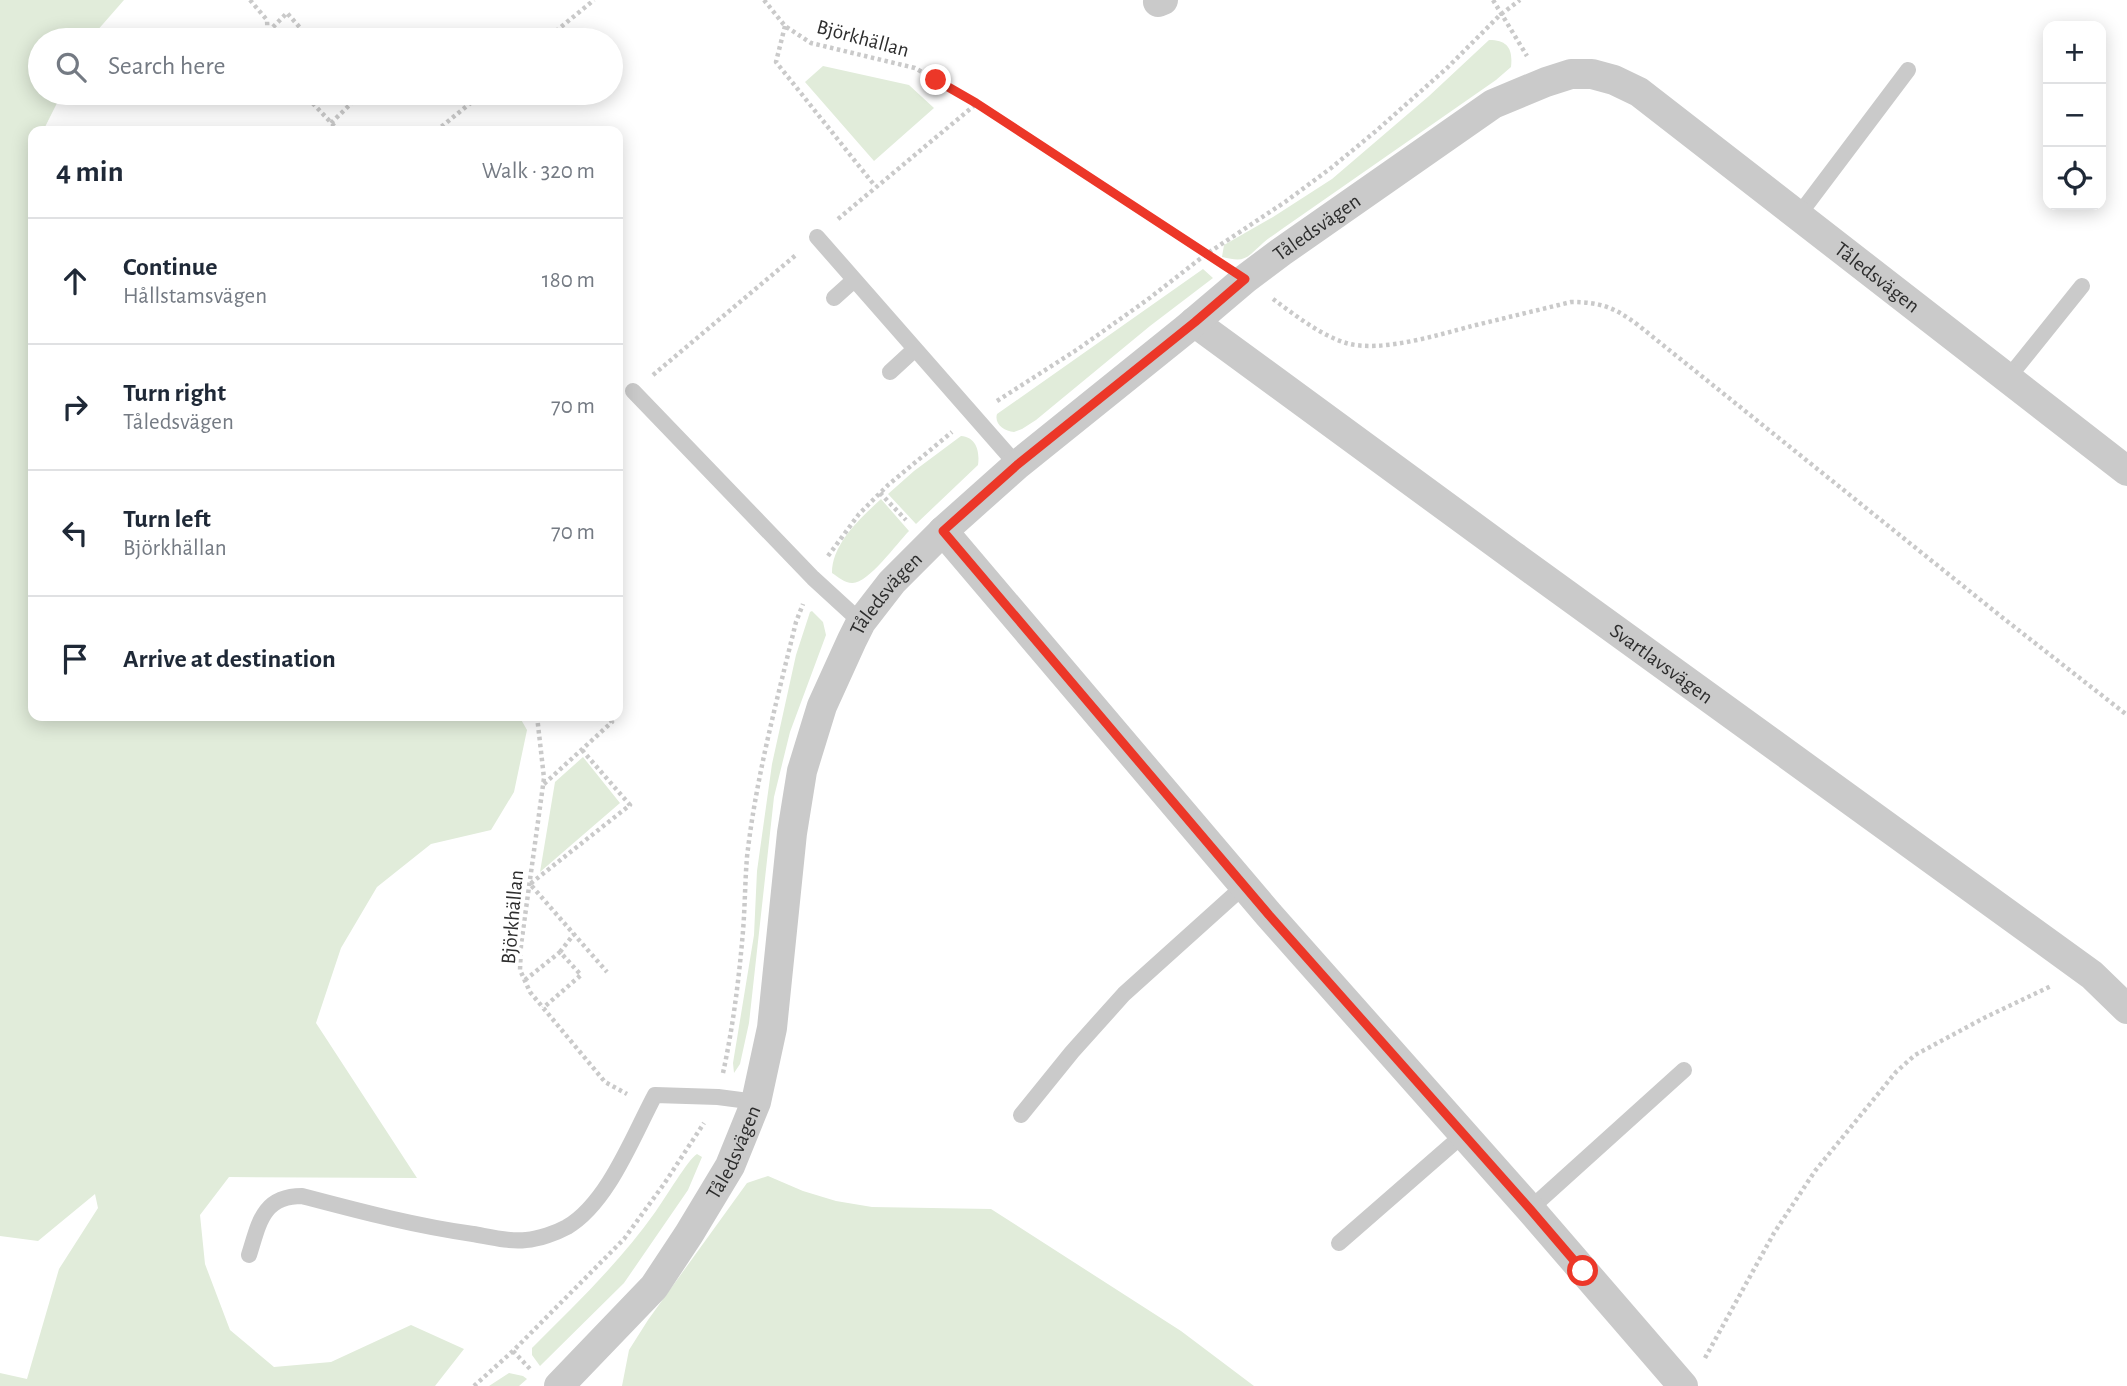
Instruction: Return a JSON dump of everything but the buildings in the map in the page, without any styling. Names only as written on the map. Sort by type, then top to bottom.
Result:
[{"type":"street","name":"Tåledsvägen","points":[[559,1386],[654,1287],[690,1234],[730,1166],[756,1102],[772,1028],[792,833],[802,771],[822,706],[861,621],[891,582],[1017,465],[1245,279],[1493,104],[1571,74],[1592,74],[1629,87],[2127,471]]},
{"type":"street","name":"Svartlavsvägen","points":[[1195,322],[2092,975],[2127,1009]]},
{"type":"street","points":[[943,531],[1244,886],[1684,1386]]},
{"type":"lane","points":[[1798,216],[1908,70]]},
{"type":"lane","points":[[817,237],[1017,465]]},
{"type":"lane","points":[[834,298],[854,280]]},
{"type":"lane","points":[[2008,378],[2082,286]]},
{"type":"lane","points":[[890,372],[915,349]]},
{"type":"lane","points":[[633,391],[813,578],[861,621]]},
{"type":"lane","points":[[1021,1115],[1124,994],[1244,886]]},
{"type":"lane","points":[[1530,1209],[1685,1070]]},
{"type":"lane","points":[[249,1255],[264,1213],[278,1200],[294,1196],[435,1229],[526,1240],[567,1227],[603,1193],[655,1096],[718,1097],[756,1102]]},
{"type":"lane","points":[[1339,1243],[1464,1134]]},
{"type":"path","points":[[250,0],[267,20],[268,28]]},
{"type":"path","points":[[560,28],[594,0]]},
{"type":"path","name":"Björkhällan","points":[[764,0],[785,26],[811,43],[915,68],[976,103],[1245,279],[1295,316],[1347,343],[1372,346],[1421,339],[1571,302],[1610,306],[1660,342],[1948,575],[2127,715]]},
{"type":"path","points":[[1493,0],[1500,15],[1546,82]]},
{"type":"path","points":[[474,1386],[513,1351],[624,1239],[695,1138],[718,1097],[737,990],[747,858],[757,786],[796,622],[813,578],[859,514],[888,485],[972,415],[1078,349],[1206,255],[1285,202],[1376,131],[1447,68],[1500,15],[1520,0]]},
{"type":"path","points":[[272,28],[287,13],[300,28]]},
{"type":"path","points":[[785,26],[776,62],[875,186]]},
{"type":"path","points":[[314,105],[334,126]]},
{"type":"path","points":[[331,123],[350,105]]},
{"type":"path","points":[[442,126],[468,105]]},
{"type":"path","name":"Björkhällan","points":[[538,721],[543,785],[520,970],[530,992],[605,1082],[627,1094],[655,1096]]},
{"type":"path","points":[[543,785],[611,721]]},
{"type":"path","points":[[582,750],[630,805],[530,884],[607,971]]},
{"type":"path","points":[[525,980],[560,952],[574,934]]},
{"type":"path","points":[[543,1008],[581,975],[560,952]]},
{"type":"path","points":[[1702,1362],[1774,1233],[1815,1171],[1896,1072],[1915,1055],[1984,1018],[2059,982],[2092,975]]},
{"type":"green space","points":[[0,0],[124,0],[100,28],[28,28],[28,105],[56,105],[46,126],[28,126],[28,721],[522,721],[527,730],[514,792],[491,830],[431,844],[377,887],[341,948],[316,1023],[417,1178],[229,1177],[200,1215],[205,1264],[230,1330],[274,1367],[331,1362],[411,1325],[464,1349],[435,1386],[0,1386],[0,1373],[27,1379],[59,1269],[98,1208],[95,1194],[38,1241],[0,1236]]},
{"type":"green space","points":[[1489,40],[1505,44],[1511,55],[1511,67],[1496,80],[1274,234],[1249,256],[1241,259],[1222,257],[1224,245],[1332,179],[1429,96]]},
{"type":"green space","points":[[823,66],[909,85],[934,108],[874,161],[805,82]]},
{"type":"green space","points":[[1203,269],[1213,278],[1036,420],[1014,432],[1003,429],[998,424],[997,414]]},
{"type":"green space","points":[[961,436],[970,439],[976,446],[978,465],[916,524],[888,494]]},
{"type":"green space","points":[[881,499],[909,531],[866,577],[859,582],[844,581],[832,573],[837,551],[849,532]]},
{"type":"green space","points":[[812,611],[823,622],[826,635],[790,732],[774,797],[749,1023],[740,1064],[734,1073],[733,1063],[754,935],[757,871],[772,764],[796,655]]},
{"type":"green space","points":[[583,757],[620,803],[540,872],[555,782]]},
{"type":"green space","points":[[697,1154],[702,1157],[688,1190],[624,1283],[540,1366],[532,1355],[532,1348],[627,1248]]},
{"type":"green space","points":[[768,1176],[836,1201],[872,1207],[991,1209],[1181,1331],[1254,1386],[622,1386],[629,1350],[648,1320],[747,1183]]},
{"type":"green space","points":[[509,1373],[527,1379],[519,1386],[489,1386]]},
{"type":"route","points":[[936,80],[976,103],[1245,279],[1017,465],[943,531],[1269,915],[1583,1271]]}]
